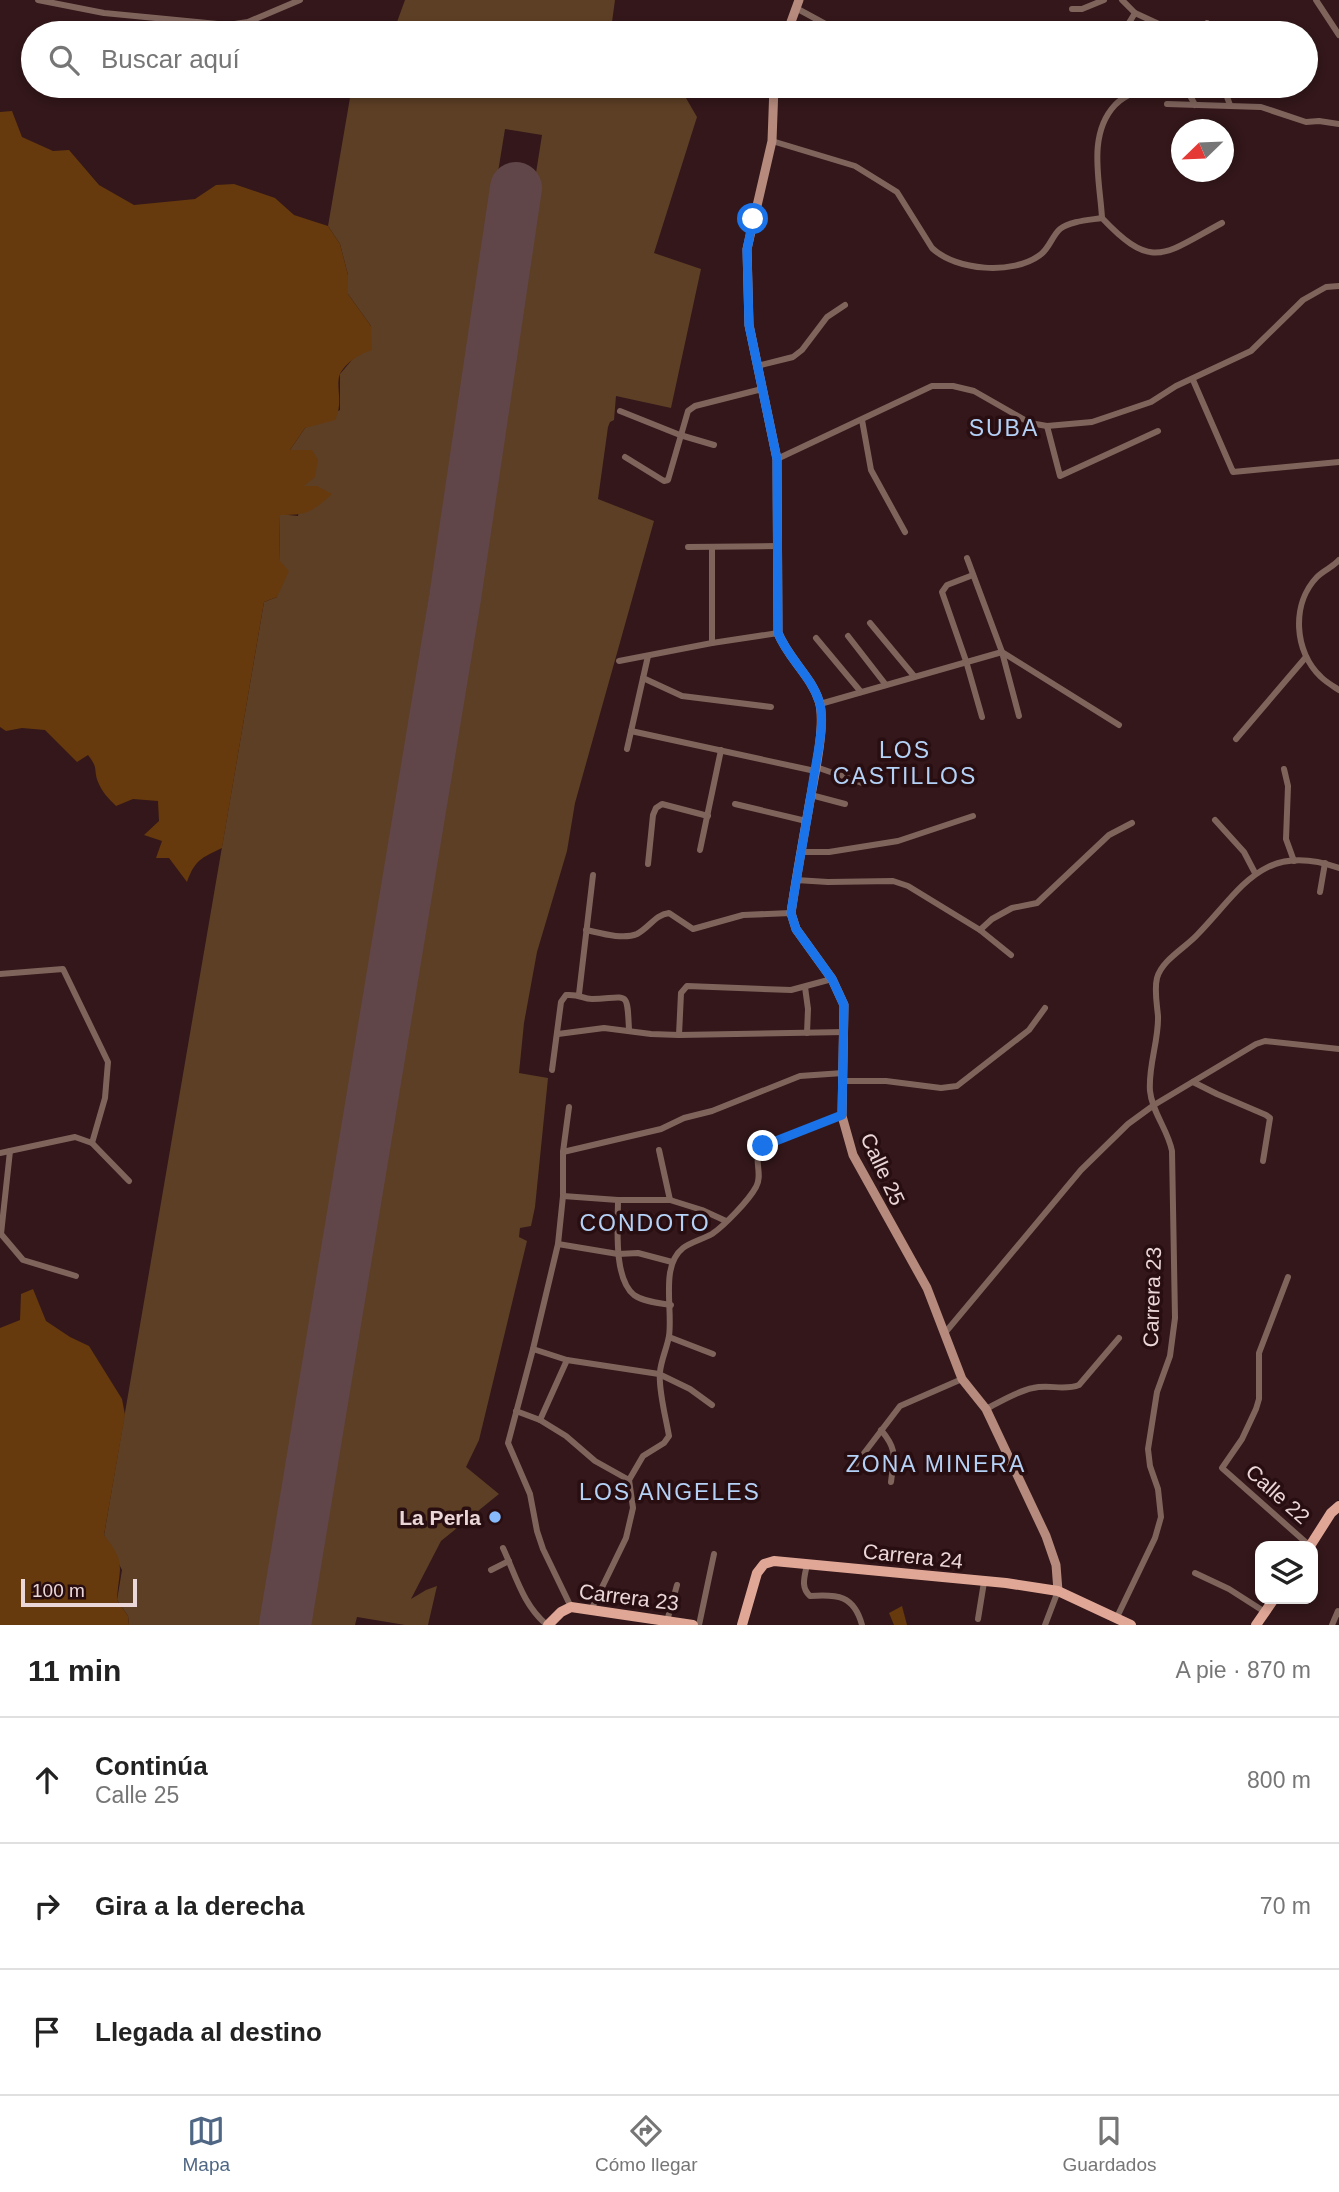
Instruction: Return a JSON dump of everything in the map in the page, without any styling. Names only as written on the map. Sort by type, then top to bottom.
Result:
[{"type":"main road","points":[[1313,1541],[1331,1513],[1339,1506]]},
{"type":"main road","name":"Carrera 24","points":[[742,1625],[757,1573],[764,1564],[774,1561],[1006,1583],[1058,1591],[1130,1625]]},
{"type":"main road","points":[[1256,1625],[1271,1604]]},
{"type":"main road","name":"Carrera 23","points":[[566,1609],[591,1609],[693,1625]]},
{"type":"main road","points":[[548,1625],[566,1609]]},
{"type":"street","points":[[38,0],[104,13],[187,21]]},
{"type":"street","points":[[250,21],[300,0]]},
{"type":"street","points":[[1072,9],[1082,9],[1104,0]]},
{"type":"street","points":[[1122,0],[1135,13],[1152,21]]},
{"type":"street","points":[[1316,0],[1339,35]]},
{"type":"street","points":[[791,21],[797,4],[823,21]]},
{"type":"street","points":[[1130,21],[1135,13]]},
{"type":"street","points":[[586,930],[620,936],[634,935],[659,914],[669,913],[693,929],[743,915],[791,913],[821,730],[820,704],[812,687],[784,649],[778,633],[777,459],[749,325],[747,250],[772,141],[774,98]]},
{"type":"street","points":[[1128,98],[1114,106],[1101,127],[1097,145],[1102,218],[1122,238],[1137,249],[1149,253],[1170,251],[1222,223]]},
{"type":"street","points":[[1191,98],[1195,105]]},
{"type":"street","points":[[1227,98],[1230,105]]},
{"type":"street","points":[[1167,104],[1261,107],[1306,122],[1339,124]]},
{"type":"street","points":[[772,141],[855,166],[897,191],[932,248],[939,255],[959,262],[998,270],[1015,267],[1042,254],[1060,230],[1067,226],[1102,218]]},
{"type":"street","points":[[777,459],[932,386],[953,386],[974,391],[1030,423],[1047,426],[1092,422],[1151,402],[1176,386],[1251,351],[1303,300],[1326,287],[1339,286]]},
{"type":"street","points":[[757,366],[793,357],[802,350],[827,317],[845,305]]},
{"type":"street","points":[[1193,380],[1233,472],[1339,462]]},
{"type":"street","points":[[625,457],[667,481],[691,408],[762,389]]},
{"type":"street","points":[[620,411],[680,435],[714,445]]},
{"type":"street","points":[[862,420],[871,470],[905,532]]},
{"type":"street","points":[[1047,426],[1060,476],[1158,431]]},
{"type":"street","points":[[688,547],[777,546]]},
{"type":"street","points":[[712,547],[712,643]]},
{"type":"street","points":[[967,558],[1002,652],[1019,716]]},
{"type":"street","points":[[1339,560],[1317,576],[1306,592],[1299,614],[1298,631],[1306,657],[1320,677],[1339,690]]},
{"type":"street","points":[[973,575],[947,585],[942,592],[982,717]]},
{"type":"street","points":[[870,623],[914,676]]},
{"type":"street","points":[[618,661],[778,633]]},
{"type":"street","points":[[848,636],[886,685]]},
{"type":"street","points":[[816,638],[861,692]]},
{"type":"street","points":[[820,704],[1002,652],[1119,726]]},
{"type":"street","points":[[627,749],[648,656]]},
{"type":"street","points":[[1236,739],[1306,657]]},
{"type":"street","points":[[643,678],[682,696],[771,708]]},
{"type":"street","points":[[631,731],[815,769],[865,784]]},
{"type":"street","points":[[700,850],[720,750]]},
{"type":"street","points":[[1284,769],[1288,786],[1286,839],[1294,861]]},
{"type":"street","points":[[811,795],[845,804]]},
{"type":"street","points":[[648,864],[656,808],[662,804],[708,816]]},
{"type":"street","points":[[735,804],[806,821]]},
{"type":"street","points":[[801,852],[829,852],[898,841],[973,816]]},
{"type":"street","points":[[1215,820],[1244,852],[1255,873]]},
{"type":"street","points":[[979,930],[1012,908],[1037,904],[1109,835],[1132,823]]},
{"type":"street","points":[[1154,1105],[1150,1090],[1158,1019],[1157,978],[1162,968],[1255,873],[1294,861],[1325,863],[1339,869]]},
{"type":"street","points":[[1320,892],[1325,863]]},
{"type":"street","points":[[579,994],[593,875]]},
{"type":"street","points":[[796,880],[894,881],[908,886],[979,930],[1011,955]]},
{"type":"street","name":"Calle 25","points":[[791,913],[796,929],[832,979],[844,1005],[842,1115],[853,1155],[927,1287],[962,1379],[986,1409],[1046,1535],[1056,1565],[1058,1591]]},
{"type":"street","points":[[0,974],[63,969],[108,1062],[105,1098],[92,1143]]},
{"type":"street","points":[[679,1035],[681,993],[687,986],[791,990],[832,979]]},
{"type":"street","points":[[805,987],[807,1033]]},
{"type":"street","points":[[552,1070],[562,998],[566,995],[579,994],[588,1000],[620,996],[626,999],[629,1030]]},
{"type":"street","points":[[563,1153],[662,1129],[684,1118],[712,1111],[800,1076],[843,1077],[941,1088],[957,1086],[1029,1030],[1045,1008]]},
{"type":"street","points":[[558,1034],[604,1028],[679,1035],[845,1032]]},
{"type":"street","points":[[944,1334],[1082,1170],[1128,1124],[1154,1105],[1265,1041],[1339,1049]]},
{"type":"street","points":[[1194,1082],[1270,1118],[1263,1161]]},
{"type":"street","name":"Carrera 23","points":[[1117,1617],[1156,1538],[1161,1517],[1158,1489],[1150,1466],[1148,1449],[1157,1392],[1170,1356],[1175,1318],[1172,1151],[1169,1136],[1154,1105]]},
{"type":"street","points":[[566,1609],[543,1549],[530,1494],[508,1447],[558,1244],[563,1196],[563,1153],[569,1107]]},
{"type":"street","points":[[591,1609],[626,1538],[633,1508],[629,1480],[643,1456],[664,1443],[669,1436],[659,1374],[669,1337],[671,1305],[668,1275],[672,1262],[682,1248],[713,1233],[757,1186],[757,1163],[759,1151],[763,1146],[842,1115]]},
{"type":"street","points":[[0,1153],[75,1137],[92,1143],[129,1181]]},
{"type":"street","points":[[659,1150],[670,1200]]},
{"type":"street","points":[[10,1151],[1,1234],[23,1260],[76,1276]]},
{"type":"street","points":[[563,1196],[670,1200],[726,1221]]},
{"type":"street","points":[[618,1200],[618,1254],[626,1286],[632,1294],[641,1299],[671,1305]]},
{"type":"street","points":[[558,1244],[618,1254],[638,1253],[672,1262]]},
{"type":"street","name":"Calle 22","points":[[1288,1277],[1259,1353],[1259,1399],[1256,1409],[1242,1439],[1222,1468],[1304,1541]]},
{"type":"street","points":[[669,1337],[713,1354]]},
{"type":"street","points":[[986,1409],[1031,1388],[1070,1389],[1079,1385],[1119,1338]]},
{"type":"street","points":[[533,1349],[567,1360],[659,1374],[690,1389],[712,1405]]},
{"type":"street","points":[[540,1420],[567,1360]]},
{"type":"street","points":[[852,1469],[900,1406],[962,1379]]},
{"type":"street","points":[[516,1411],[540,1420],[566,1436],[595,1461],[629,1480]]},
{"type":"street","points":[[881,1430],[892,1443],[895,1452],[891,1482]]},
{"type":"street","points":[[503,1548],[526,1603],[535,1615],[548,1625]]},
{"type":"street","points":[[699,1625],[714,1554]]},
{"type":"street","points":[[491,1570],[509,1561]]},
{"type":"street","points":[[807,1564],[803,1587],[806,1592],[810,1596],[834,1594],[847,1600],[859,1614],[862,1625]]},
{"type":"street","points":[[1195,1573],[1230,1589],[1265,1612]]},
{"type":"street","points":[[978,1619],[984,1582]]},
{"type":"street","points":[[667,1621],[677,1586]]},
{"type":"street","points":[[1045,1625],[1058,1591]]},
{"type":"street","points":[[1332,1625],[1338,1611]]},
{"type":"shaded area","points":[[405,0],[615,0],[612,21],[397,21]]},
{"type":"shaded area","points":[[350,98],[686,98],[697,117],[654,253],[701,269],[671,408],[616,396],[614,420],[608,427],[598,499],[654,521],[575,803],[567,851],[537,952],[524,1023],[519,1073],[548,1078],[535,1207],[531,1226],[520,1228],[519,1237],[527,1241],[479,1440],[466,1467],[499,1494],[441,1541],[411,1599],[437,1586],[428,1625],[405,1625],[357,1617],[355,1625],[306,1625],[542,135],[505,129],[263,1625],[129,1625],[128,1616],[117,1600],[122,1570],[104,1535],[264,602],[277,597],[280,561],[279,514],[298,516],[303,486],[290,450],[305,428],[340,410],[340,374],[357,354],[371,326],[348,294],[348,275],[340,244],[328,226]]},
{"type":"shaded area","points":[[12,111],[22,137],[53,151],[69,150],[99,185],[134,205],[195,199],[216,185],[234,184],[275,198],[294,215],[328,226],[340,244],[348,275],[348,294],[371,326],[372,350],[354,359],[340,374],[339,407],[335,420],[305,428],[290,450],[312,450],[318,460],[315,477],[304,486],[317,486],[332,494],[308,512],[279,515],[280,561],[289,571],[277,597],[264,602],[222,848],[200,860],[187,882],[169,858],[156,858],[162,841],[144,835],[159,821],[158,801],[133,799],[116,806],[100,786],[95,766],[88,755],[77,762],[45,730],[22,728],[6,731],[0,727],[0,112]]},
{"type":"shaded area","points":[[33,1289],[46,1321],[89,1346],[122,1399],[125,1415],[104,1535],[119,1559],[117,1600],[128,1616],[129,1625],[0,1625],[0,1328],[20,1320],[21,1294]]},
{"type":"shaded area","points":[[902,1606],[907,1625],[894,1625],[889,1613]]},
{"type":"taxiway","points":[[286,1617],[286,1625]]},
{"type":"runway","points":[[285,1625],[455,598],[516,188]]},
{"type":"place","name":"La Perla","points":[[495,1517]]},
{"type":"district","name":"SUBA","points":[[1004,428]]},
{"type":"district","name":"LOS CASTILLOS","points":[[905,763]]},
{"type":"district","name":"CONDOTO","points":[[645,1223]]},
{"type":"district","name":"ZONA MINERA","points":[[936,1464]]},
{"type":"district","name":"LOS ANGELES","points":[[670,1492]]},
{"type":"route","points":[[753,219],[747,250],[749,325],[777,459],[778,633],[784,649],[812,687],[820,704],[821,730],[816,767],[791,913],[796,929],[832,979],[844,1005],[845,1032],[842,1115],[763,1146]]}]
